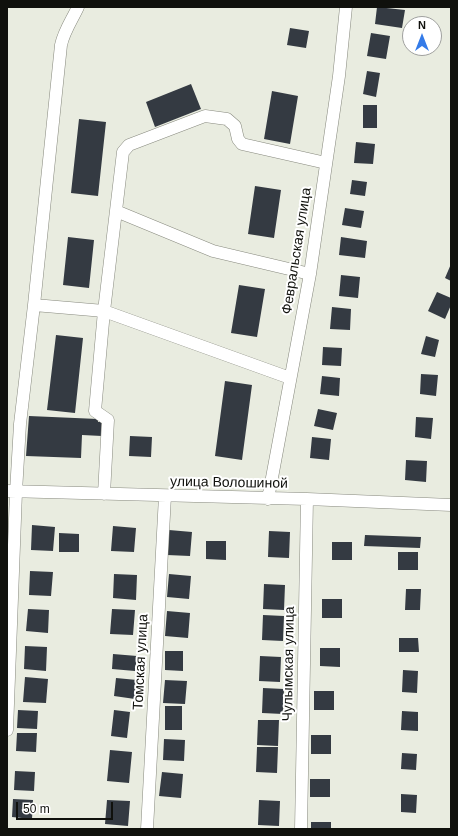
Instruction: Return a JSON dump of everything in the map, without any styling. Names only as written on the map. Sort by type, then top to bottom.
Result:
[{"type":"street","points":[[7,730],[11,491],[34,305],[62,36],[78,7]]},
{"type":"street","name":"Февральская улица","points":[[268,498],[310,274],[339,76],[346,7]]},
{"type":"street","points":[[104,494],[108,420],[94,411],[123,152],[130,145],[205,116],[227,119],[235,126],[238,139],[242,144],[326,163]]},
{"type":"street","points":[[116,211],[213,251],[310,274]]},
{"type":"street","points":[[34,305],[104,311],[290,378]]},
{"type":"street","name":"улица Волошиной","points":[[11,491],[307,499],[451,505]]},
{"type":"street","name":"Томская улица","points":[[147,829],[165,496]]},
{"type":"street","name":"Чулымская улица","points":[[301,829],[307,499]]},
{"type":"building","points":[[377,7],[405,10],[404,16],[402,16],[402,28],[375,24]]},
{"type":"building","points":[[290,28],[309,31],[306,48],[287,45]]},
{"type":"building","points":[[371,33],[390,36],[386,59],[367,56]]},
{"type":"building","points":[[367,71],[380,73],[376,97],[363,94]]},
{"type":"building","points":[[191,84],[201,109],[155,127],[146,102]]},
{"type":"building","points":[[272,91],[298,96],[290,144],[264,139]]},
{"type":"building","points":[[363,105],[377,105],[377,128],[363,128]]},
{"type":"building","points":[[79,119],[106,122],[98,196],[71,193]]},
{"type":"building","points":[[356,142],[375,144],[373,164],[354,163]]},
{"type":"building","points":[[352,180],[367,182],[365,196],[350,194]]},
{"type":"building","points":[[255,186],[281,190],[274,238],[248,234]]},
{"type":"building","points":[[345,208],[364,211],[361,228],[342,225]]},
{"type":"building","points":[[68,237],[94,240],[89,288],[63,285]]},
{"type":"building","points":[[341,237],[367,241],[365,258],[339,255]]},
{"type":"building","points":[[451,264],[451,281],[445,278]]},
{"type":"building","points":[[341,275],[360,277],[358,298],[339,296]]},
{"type":"building","points":[[239,285],[265,289],[257,337],[231,333]]},
{"type":"building","points":[[437,292],[451,298],[451,305],[445,319],[428,311]]},
{"type":"building","points":[[332,307],[351,309],[350,330],[330,329]]},
{"type":"building","points":[[56,335],[83,338],[75,413],[47,410]]},
{"type":"building","points":[[426,336],[439,340],[435,357],[421,354]]},
{"type":"building","points":[[323,347],[342,348],[341,366],[322,365]]},
{"type":"building","points":[[421,374],[438,375],[436,396],[420,394]]},
{"type":"building","points":[[322,376],[340,378],[339,396],[320,394]]},
{"type":"building","points":[[225,381],[252,385],[242,460],[215,456]]},
{"type":"building","points":[[318,409],[337,413],[333,430],[314,426]]},
{"type":"building","points":[[29,416],[98,419],[98,422],[103,422],[102,436],[82,435],[81,458],[26,456]]},
{"type":"building","points":[[416,417],[433,418],[431,439],[415,437]]},
{"type":"building","points":[[130,436],[152,437],[151,457],[129,456]]},
{"type":"building","points":[[312,437],[331,439],[329,460],[310,458]]},
{"type":"building","points":[[406,460],[427,461],[426,482],[405,480]]},
{"type":"building","points":[[32,525],[55,527],[53,551],[31,550]]},
{"type":"building","points":[[113,526],[136,528],[134,552],[111,551]]},
{"type":"building","points":[[169,530],[192,532],[190,556],[167,555]]},
{"type":"building","points":[[269,531],[290,532],[289,558],[268,557]]},
{"type":"building","points":[[59,533],[79,534],[79,552],[59,552]]},
{"type":"building","points":[[365,535],[421,537],[420,548],[364,546]]},
{"type":"building","points":[[206,541],[226,541],[226,560],[206,559]]},
{"type":"building","points":[[332,542],[352,542],[352,560],[332,560]]},
{"type":"building","points":[[398,552],[418,552],[418,570],[398,570]]},
{"type":"building","points":[[30,571],[53,572],[51,596],[29,595]]},
{"type":"building","points":[[114,574],[137,575],[136,600],[113,598]]},
{"type":"building","points":[[169,574],[191,576],[189,599],[167,597]]},
{"type":"building","points":[[264,584],[285,585],[284,610],[263,609]]},
{"type":"building","points":[[406,589],[421,589],[420,610],[405,610]]},
{"type":"building","points":[[322,599],[342,599],[342,618],[322,618]]},
{"type":"building","points":[[28,609],[49,610],[48,633],[26,631]]},
{"type":"building","points":[[112,609],[135,610],[133,635],[110,634]]},
{"type":"building","points":[[167,611],[190,613],[188,638],[165,636]]},
{"type":"building","points":[[263,615],[284,616],[283,641],[262,640]]},
{"type":"building","points":[[399,638],[418,638],[419,652],[399,652]]},
{"type":"building","points":[[25,646],[47,647],[46,671],[24,669]]},
{"type":"building","points":[[320,648],[340,648],[340,667],[320,666]]},
{"type":"building","points":[[165,651],[183,651],[183,671],[165,670]]},
{"type":"building","points":[[113,654],[137,656],[135,671],[112,669]]},
{"type":"building","points":[[260,656],[281,657],[280,682],[259,681]]},
{"type":"building","points":[[403,670],[418,671],[417,693],[402,692]]},
{"type":"building","points":[[25,677],[48,679],[46,703],[23,702]]},
{"type":"building","points":[[116,678],[137,680],[135,699],[114,696]]},
{"type":"building","points":[[165,680],[187,681],[185,704],[163,703]]},
{"type":"building","points":[[263,688],[284,689],[283,714],[262,713]]},
{"type":"building","points":[[314,691],[334,691],[334,710],[314,710]]},
{"type":"building","points":[[165,706],[182,706],[182,730],[165,730]]},
{"type":"building","points":[[18,710],[38,711],[37,729],[17,728]]},
{"type":"building","points":[[114,710],[130,712],[127,738],[111,736]]},
{"type":"building","points":[[402,711],[418,712],[418,731],[401,730]]},
{"type":"building","points":[[258,720],[279,720],[278,746],[257,745]]},
{"type":"building","points":[[17,733],[37,733],[36,752],[16,751]]},
{"type":"building","points":[[311,735],[331,735],[331,754],[311,754]]},
{"type":"building","points":[[164,739],[185,740],[184,761],[163,760]]},
{"type":"building","points":[[257,747],[278,747],[277,773],[256,772]]},
{"type":"building","points":[[110,750],[132,752],[129,783],[107,781]]},
{"type":"building","points":[[402,753],[417,754],[416,770],[401,769]]},
{"type":"building","points":[[15,771],[35,772],[34,791],[14,790]]},
{"type":"building","points":[[162,772],[183,774],[181,798],[159,796]]},
{"type":"building","points":[[310,779],[330,779],[330,797],[310,797]]},
{"type":"building","points":[[401,794],[417,795],[416,813],[401,812]]},
{"type":"building","points":[[13,799],[33,800],[32,819],[12,817]]},
{"type":"building","points":[[107,800],[130,801],[128,826],[105,824]]},
{"type":"building","points":[[259,800],[280,801],[279,826],[258,825]]},
{"type":"building","points":[[311,822],[331,822],[331,829],[311,829]]}]
